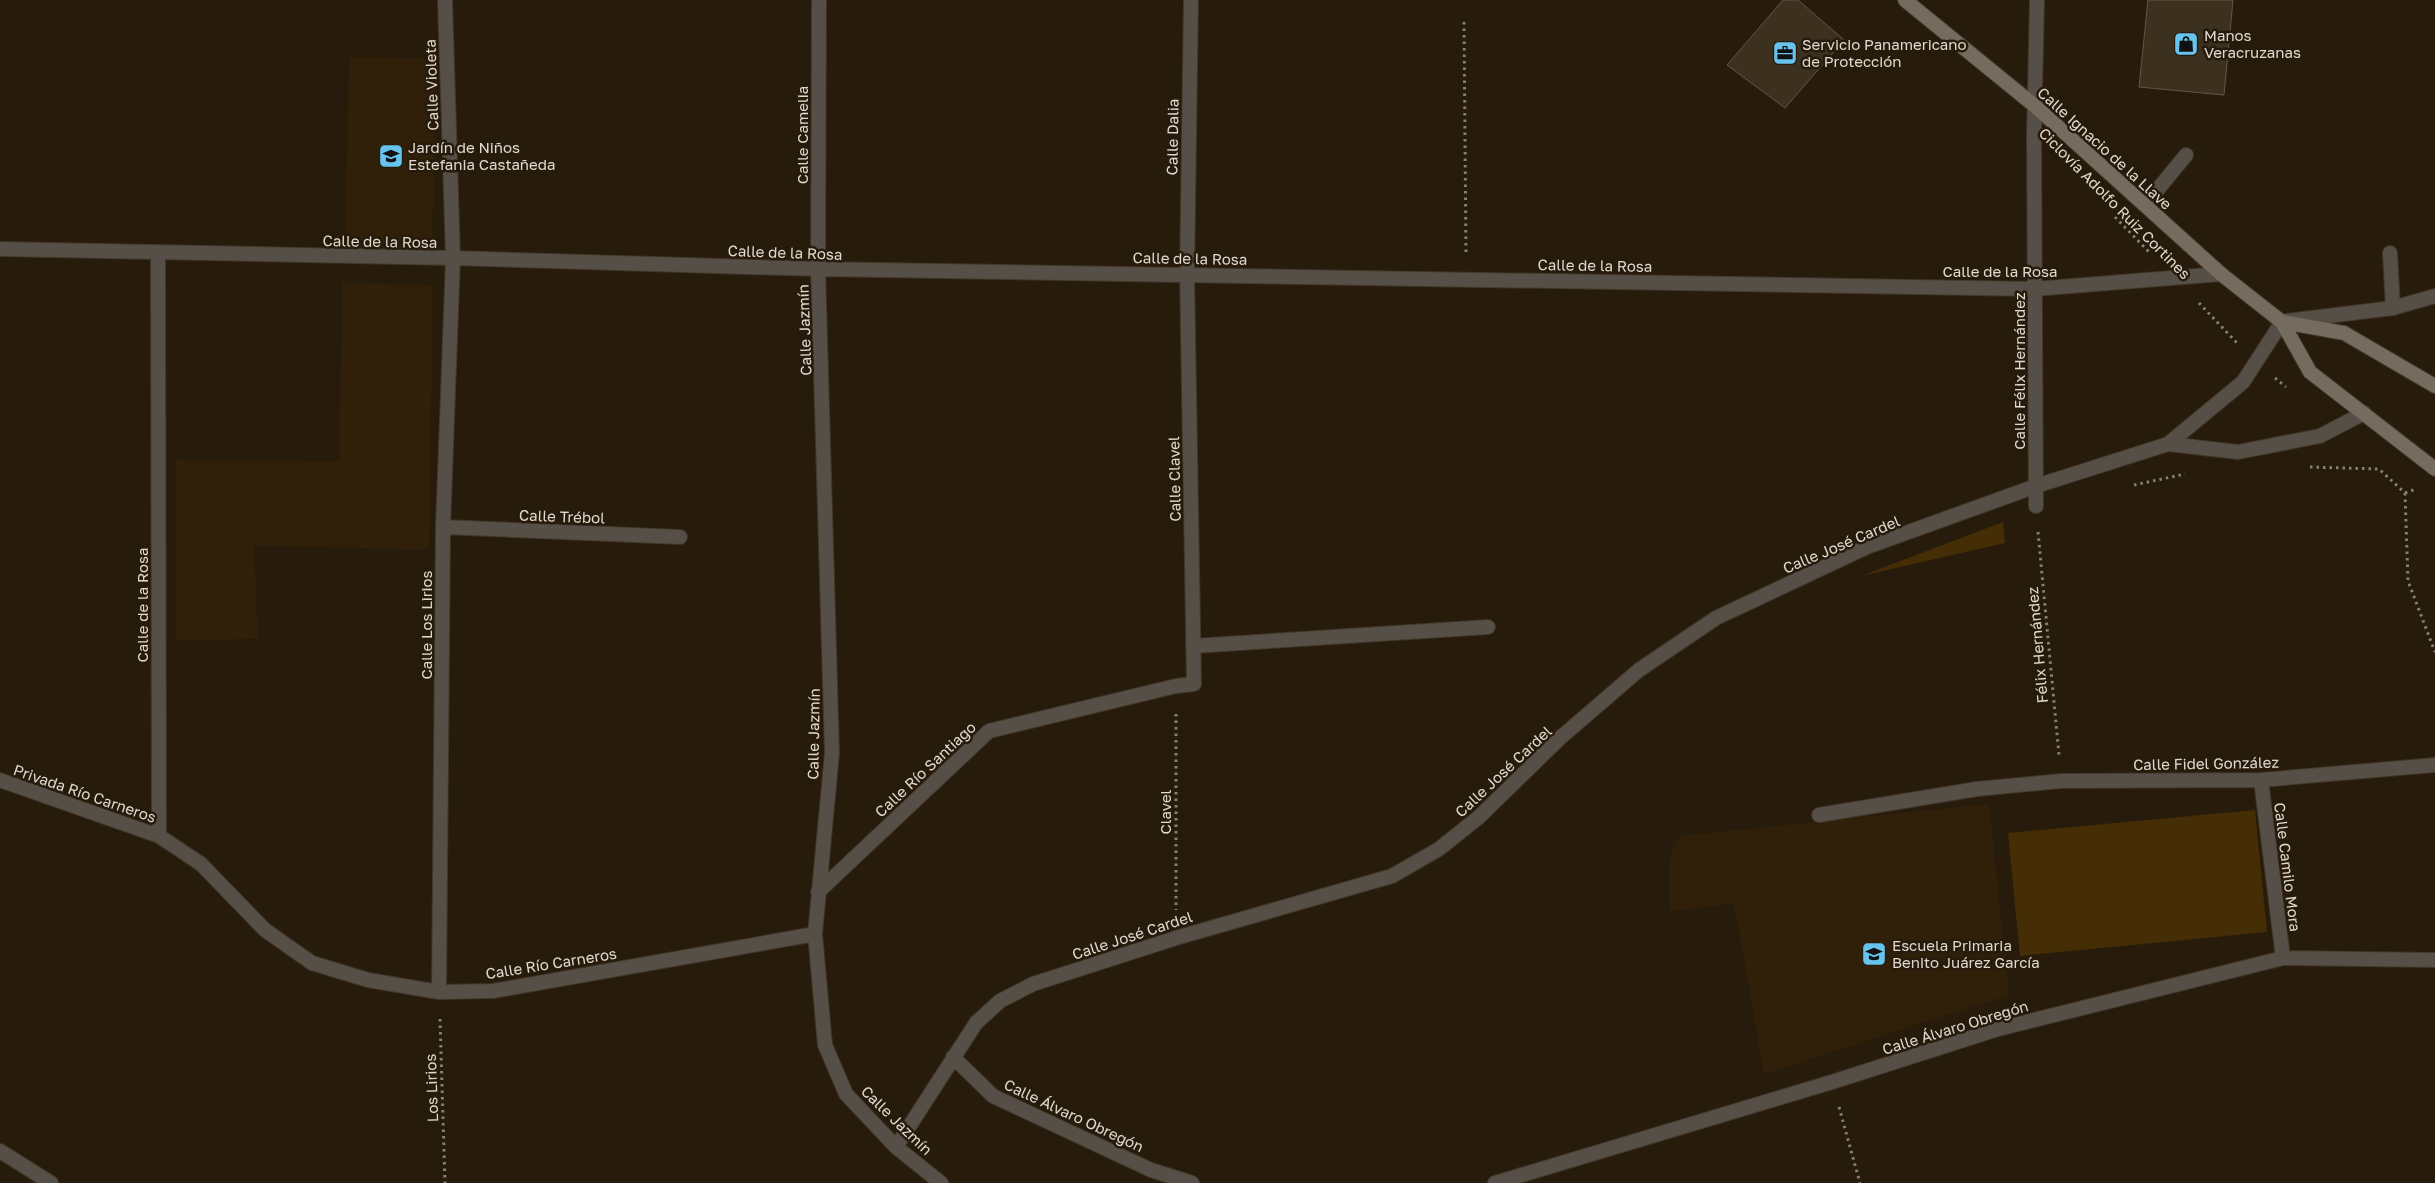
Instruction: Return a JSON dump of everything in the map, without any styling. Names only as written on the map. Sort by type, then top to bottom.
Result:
[{"type":"main road","name":"Calle Ignacio de la Llave","points":[[1905,0],[2035,106],[2221,274],[2282,322],[2310,372],[2435,468]]},
{"type":"main road","name":"Calle Ignacio de la Llave","points":[[2282,322],[2344,333],[2435,386]]},
{"type":"street","name":"Calle Violeta","points":[[445,0],[452,258]]},
{"type":"street","name":"Calle Camelia","points":[[818,269],[819,0]]},
{"type":"street","name":"Calle Dalia","points":[[1186,274],[1191,0]]},
{"type":"street","name":"Calle Félix Hernández","points":[[2036,506],[2034,289],[2037,0]]},
{"type":"street","points":[[2145,205],[2186,155]]},
{"type":"street","name":"Calle de la Rosa","points":[[0,249],[452,258],[818,269],[2034,289],[2221,274]]},
{"type":"street","name":"Calle de la Rosa","points":[[158,253],[159,836]]},
{"type":"street","points":[[2390,253],[2393,308]]},
{"type":"street","name":"Calle Los Lirios","points":[[440,992],[443,527],[452,258]]},
{"type":"street","name":"Calle Jazmín","points":[[818,269],[832,753],[815,934],[825,1045],[846,1094],[896,1147],[941,1183]]},
{"type":"street","name":"Calle Clavel","points":[[1186,274],[1194,684]]},
{"type":"street","points":[[2282,322],[2393,308],[2435,296]]},
{"type":"street","name":"Calle José Cardel","points":[[896,1147],[976,1022],[1000,1001],[1034,984],[1176,938],[1392,876],[1439,849],[1479,817],[1560,738],[1639,670],[1716,618],[1867,547],[2036,486],[2168,444],[2243,382],[2282,322]]},
{"type":"street","name":"Calle José Cardel","points":[[2168,444],[2238,452],[2320,436],[2364,412]]},
{"type":"street","name":"Calle Trébol","points":[[443,527],[680,537]]},
{"type":"street","points":[[1193,646],[1488,627]]},
{"type":"street","name":"Calle Río Santiago","points":[[818,892],[989,731],[1176,686],[1194,684]]},
{"type":"street","name":"Calle Fidel González","points":[[1819,815],[1977,789],[2061,781],[2261,780],[2435,765]]},
{"type":"street","name":"Privada Río Carneros","points":[[0,780],[159,836]]},
{"type":"street","name":"Calle Camilo Mora","points":[[2261,780],[2283,958]]},
{"type":"street","name":"Calle Río Carneros","points":[[159,836],[201,864],[265,930],[312,963],[368,980],[440,992],[493,991],[815,934]]},
{"type":"street","name":"Calle Álvaro Obregón","points":[[1495,1183],[1832,1082],[1998,1029],[2283,958],[2435,960]]},
{"type":"street","name":"Calle Álvaro Obregón","points":[[953,1057],[993,1096],[1151,1170],[1192,1183]]},
{"type":"street","points":[[0,1152],[51,1183]]},
{"type":"path","points":[[1464,22],[1466,279]]},
{"type":"path","name":"Ciclovía Adolfo Ruiz Cortines","points":[[2112,214],[2256,362],[2292,392]]},
{"type":"path","points":[[2379,470],[2405,493],[2408,581],[2435,652]]},
{"type":"path","name":"Félix Hernández","points":[[2036,506],[2061,781]]},
{"type":"path","name":"Clavel","points":[[1176,686],[1176,938]]},
{"type":"path","name":"Los Lirios","points":[[440,992],[444,1183]]},
{"type":"path","points":[[1832,1082],[1860,1183]]},
{"type":"shaded area","name":"Jardín de Niños Estefania Castañeda","points":[[349,57],[436,59],[432,255],[345,254]]},
{"type":"shaded area","points":[[342,283],[433,285],[429,550],[254,545],[258,639],[176,640],[176,460],[339,461]]},
{"type":"shaded area","points":[[2003,522],[2005,543],[1861,576]]},
{"type":"shaded area","name":"Escuela Primaria Benito Juárez García","points":[[1989,804],[2009,995],[1764,1074],[1734,903],[1669,912],[1669,858],[1680,836]]},
{"type":"shaded area","points":[[2255,810],[2267,932],[2020,956],[2008,833]]},
{"type":"building","name":"Servicio Panamericano de Protección","points":[[1783,0],[1798,0],[1844,40],[1785,108],[1727,65]]},
{"type":"building","name":"Manos Veracruzanas","points":[[2148,0],[2233,0],[2224,95],[2139,87]]},
{"type":"place","name":"Manos Veracruzanas","points":[[2186,44]]},
{"type":"place","name":"Servicio Panamericano de Protección","points":[[1785,53]]},
{"type":"place","name":"Jardín de Niños Estefania Castañeda","points":[[391,156]]},
{"type":"place","name":"Escuela Primaria Benito Juárez García","points":[[1874,954]]}]
